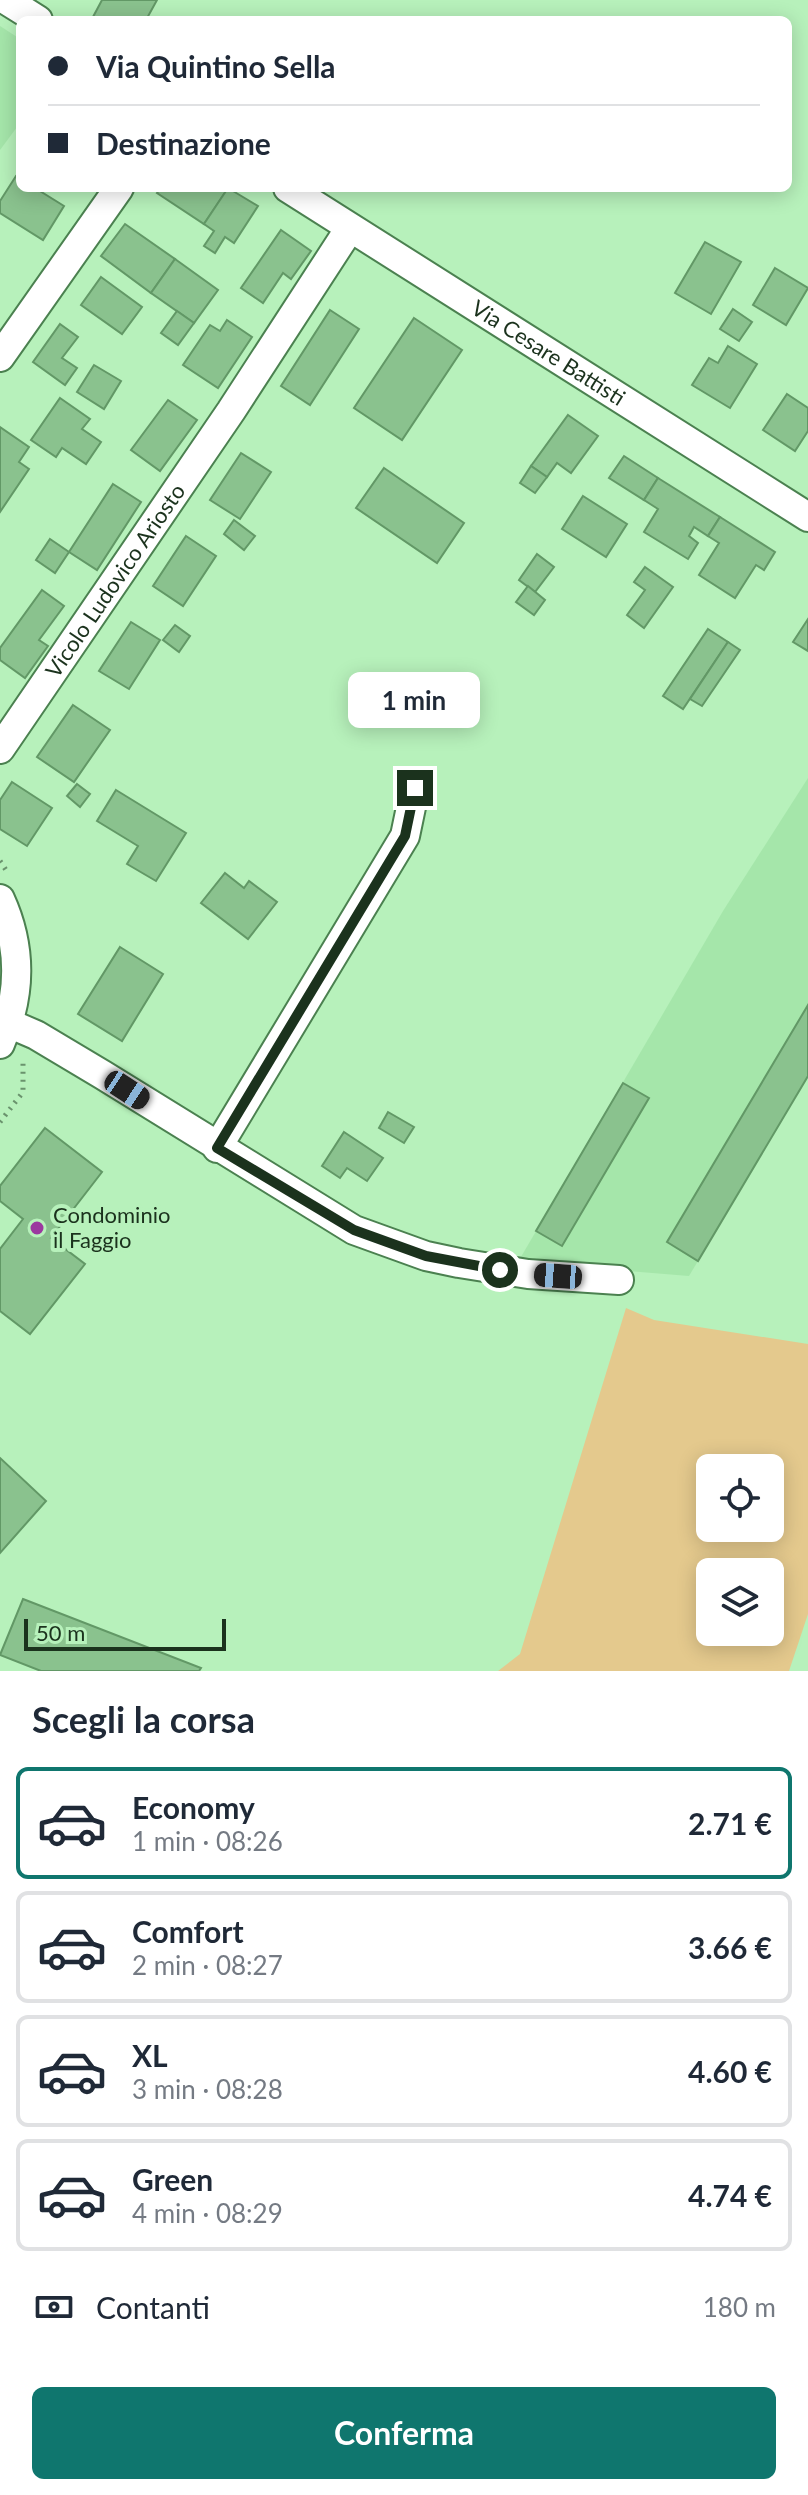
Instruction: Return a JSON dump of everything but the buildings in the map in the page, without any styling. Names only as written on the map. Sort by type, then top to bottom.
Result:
[{"type":"street","points":[[6,0],[32,16]]},
{"type":"street","points":[[0,357],[116,192]]},
{"type":"street","name":"Via Cesare Battisti","points":[[294,192],[808,517]]},
{"type":"street","name":"Vicolo Ludovico Ariosto","points":[[0,749],[231,411],[350,228]]},
{"type":"street","points":[[217,1148],[405,836],[415,788]]},
{"type":"street","points":[[0,899],[14,934],[16,954],[17,990],[12,1032],[354,1230],[412,1252],[500,1270],[619,1280]]},
{"type":"path","points":[[0,1122],[23,1092],[23,1053],[12,1032]]},
{"type":"shaded area","points":[[0,26],[16,36],[16,128],[0,150]]},
{"type":"shaded area","points":[[808,778],[808,1076],[698,1261],[689,1276],[518,1262],[723,911]]},
{"type":"shaded area","points":[[626,1308],[654,1320],[808,1344],[808,1614],[789,1671],[498,1671],[520,1654]]},
{"type":"place","name":"Condominio il Faggio","points":[[37,1228]]},
{"type":"route","points":[[415,788],[405,836],[217,1148],[354,1230],[426,1256],[500,1270]]}]
